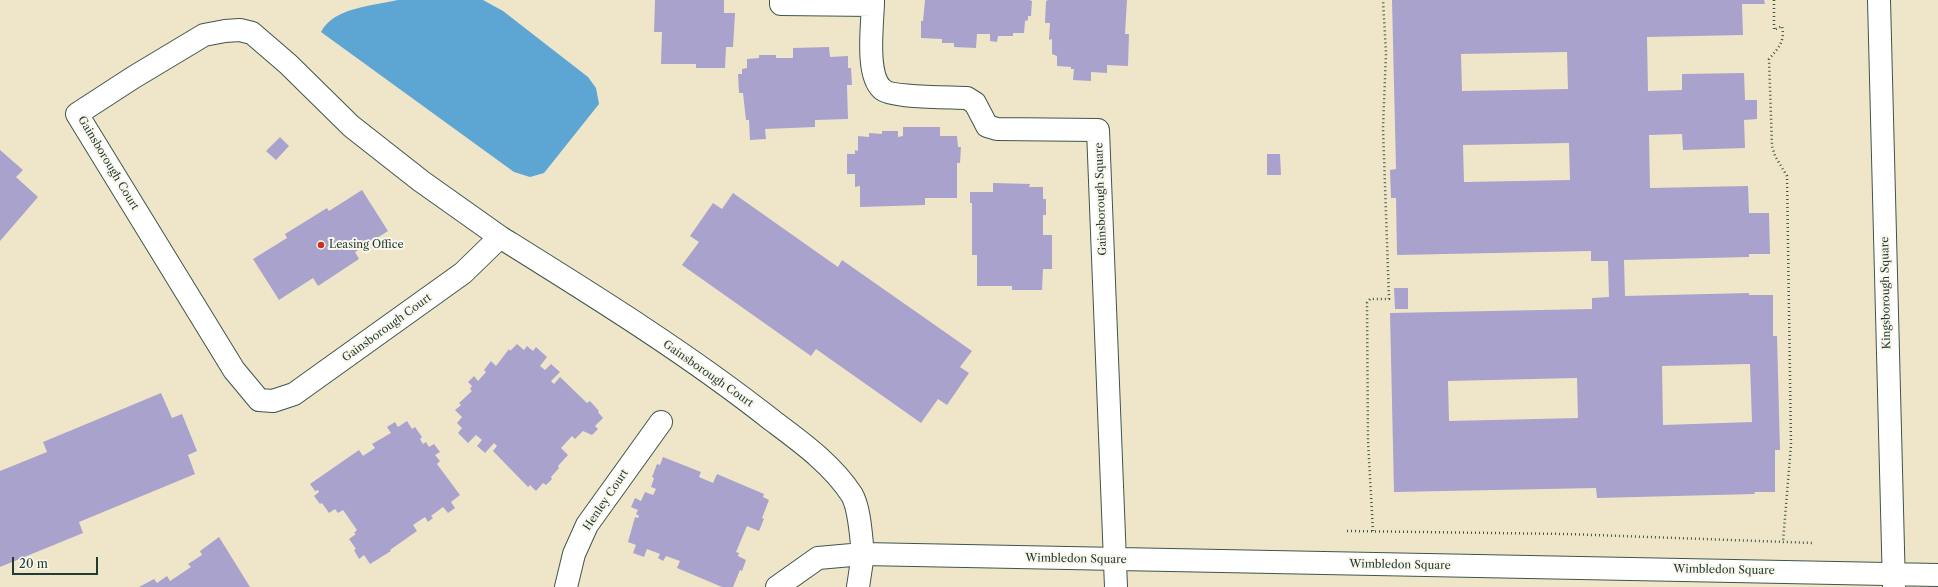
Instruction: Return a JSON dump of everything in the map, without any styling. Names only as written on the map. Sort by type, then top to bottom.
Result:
[{"type":"street","name":"Gainsborough Square","points":[[781,0],[781,4],[873,2],[872,67],[875,79],[882,90],[894,94],[967,98],[975,103],[987,126],[997,129],[1098,130],[1116,587]]},
{"type":"street","name":"Kingsborough Square","points":[[1879,0],[1894,580]]},
{"type":"street","name":"Gainsborough Court","points":[[500,236],[463,273],[294,394],[273,401],[259,400],[234,370],[77,114],[134,76],[204,35],[225,30],[240,30],[252,33],[288,64],[351,126],[421,181],[500,236],[658,339],[749,402],[812,451],[852,496],[859,521],[863,554],[858,587]]},
{"type":"street","name":"Henley Court","points":[[566,587],[574,554],[587,525],[661,422]]},
{"type":"street","name":"Wimbledon Square","points":[[777,587],[818,558],[863,554],[1493,567],[1894,580],[1938,574]]},
{"type":"path","points":[[1373,531],[1368,441],[1367,303],[1370,299],[1374,298],[1389,300],[1383,128],[1386,52],[1383,0]]},
{"type":"path","points":[[1774,0],[1774,30],[1782,26],[1784,37],[1779,47],[1769,59],[1772,146],[1775,156],[1787,176],[1789,274],[1791,445],[1783,542]]},
{"type":"path","points":[[1347,531],[1567,534],[1812,543]]},
{"type":"water","points":[[398,0],[483,0],[503,11],[588,77],[596,88],[599,104],[544,173],[530,177],[514,172],[321,32],[335,17],[344,12]]},
{"type":"building","points":[[655,0],[724,0],[724,13],[735,13],[733,47],[726,47],[725,68],[696,68],[696,64],[661,64],[662,32],[654,32]]},
{"type":"building","points":[[925,0],[1029,0],[1032,1],[1031,16],[1028,16],[1028,20],[1025,21],[1024,33],[1013,33],[1013,36],[998,36],[997,42],[990,41],[990,34],[977,34],[976,48],[954,47],[954,43],[942,43],[942,39],[921,38],[921,21],[923,21]]},
{"type":"building","points":[[1127,0],[1125,34],[1129,34],[1128,66],[1107,65],[1107,73],[1091,72],[1091,81],[1073,80],[1074,69],[1071,69],[1071,67],[1057,66],[1057,56],[1052,54],[1052,39],[1049,40],[1050,23],[1045,23],[1046,1]]},
{"type":"building","points":[[1392,0],[1764,0],[1765,4],[1742,4],[1743,35],[1647,37],[1648,91],[1682,90],[1682,74],[1744,73],[1745,100],[1757,100],[1757,119],[1744,120],[1745,148],[1683,150],[1682,134],[1649,135],[1650,188],[1748,186],[1749,213],[1769,213],[1770,254],[1749,254],[1749,257],[1624,260],[1625,296],[1749,293],[1749,295],[1773,295],[1773,336],[1777,336],[1780,450],[1775,450],[1775,492],[1754,492],[1755,494],[1597,498],[1596,488],[1394,492],[1390,313],[1592,309],[1592,298],[1609,297],[1608,261],[1591,261],[1591,251],[1397,255],[1396,198],[1391,198],[1390,170],[1396,169]],"holes":[[[1567,52],[1568,89],[1462,91],[1461,54]],[[1569,143],[1570,180],[1464,182],[1463,145]],[[1750,364],[1752,422],[1663,425],[1662,366]],[[1577,378],[1578,418],[1449,421],[1448,381]]]},
{"type":"building","points":[[829,47],[830,57],[848,56],[848,68],[851,68],[852,85],[847,85],[848,119],[815,120],[815,127],[765,129],[766,139],[750,140],[749,120],[746,120],[743,93],[739,93],[738,74],[742,74],[742,69],[747,68],[747,59],[759,58],[759,55],[776,55],[776,58],[793,58],[793,48]]},
{"type":"building","points":[[903,127],[940,127],[940,136],[957,136],[958,147],[961,147],[960,163],[957,163],[957,198],[925,198],[925,205],[860,207],[860,186],[855,187],[855,174],[847,174],[847,154],[855,154],[855,150],[858,151],[858,136],[869,137],[869,133],[882,134],[882,131],[898,131],[898,137],[903,136]]},
{"type":"building","points":[[280,137],[289,146],[276,160],[266,151]]},
{"type":"building","points":[[0,150],[23,170],[16,177],[38,197],[0,241]]},
{"type":"building","points":[[1267,154],[1280,154],[1281,175],[1267,175]]},
{"type":"building","points":[[993,183],[1030,184],[1029,187],[1043,187],[1043,199],[1046,199],[1046,215],[1043,215],[1043,235],[1052,235],[1052,269],[1043,269],[1042,290],[1012,290],[1012,286],[977,286],[977,255],[972,255],[972,203],[970,203],[970,192],[993,192]]},
{"type":"building","name":"Leasing Office","points":[[362,190],[388,231],[355,252],[359,259],[318,286],[313,278],[279,300],[253,259],[287,238],[285,234],[327,208],[329,211]]},
{"type":"building","points":[[733,193],[838,267],[842,260],[972,351],[960,367],[969,373],[947,405],[938,399],[921,423],[816,349],[811,356],[682,265],[699,242],[690,236],[713,203],[722,209]]},
{"type":"building","points":[[1394,288],[1408,288],[1408,309],[1395,309]]},
{"type":"building","points":[[517,344],[524,350],[527,346],[533,351],[536,347],[547,357],[540,366],[545,370],[551,364],[560,372],[551,381],[554,384],[560,377],[587,403],[590,401],[603,418],[595,426],[598,429],[592,435],[583,431],[575,439],[572,436],[561,448],[568,455],[558,466],[559,468],[551,477],[552,479],[546,485],[543,483],[536,491],[530,485],[528,487],[493,451],[497,446],[494,443],[485,453],[477,446],[482,440],[476,435],[468,443],[458,433],[462,428],[457,423],[462,417],[455,410],[461,405],[459,403],[472,391],[470,389],[472,386],[468,382],[474,376],[478,381],[486,372],[484,370],[491,361],[496,366],[509,349],[510,351]]},
{"type":"building","points":[[161,393],[172,418],[182,414],[197,451],[188,455],[195,474],[79,522],[83,533],[0,567],[0,471],[47,452],[43,442]]},
{"type":"building","points":[[407,421],[412,429],[415,427],[422,437],[420,439],[423,444],[426,442],[429,447],[434,444],[440,452],[435,455],[440,461],[437,464],[460,495],[451,502],[455,508],[448,513],[443,507],[431,516],[433,518],[428,522],[425,517],[413,525],[417,531],[390,550],[391,551],[370,564],[364,555],[359,559],[354,550],[356,549],[349,539],[356,534],[354,533],[357,530],[343,510],[338,513],[335,509],[329,513],[322,503],[320,504],[314,496],[319,492],[318,490],[315,491],[310,484],[359,450],[363,456],[375,448],[372,444],[391,433],[387,427],[395,422],[398,427]]},
{"type":"building","points":[[663,457],[701,472],[699,477],[713,483],[717,474],[764,494],[763,497],[769,500],[759,531],[747,526],[736,552],[739,553],[738,556],[746,560],[733,587],[722,587],[677,568],[680,561],[666,556],[663,561],[658,558],[660,554],[647,549],[644,557],[633,553],[636,545],[628,542],[635,517],[638,518],[639,516],[636,514],[638,510],[631,507],[635,498],[641,501],[645,492],[653,495],[656,489],[651,487],[654,478],[652,477],[657,464],[660,465]]},
{"type":"building","points":[[219,537],[250,587],[139,587],[154,579],[157,583],[167,576],[170,581],[191,567],[188,564],[202,555],[200,551]]},
{"type":"place","name":"Leasing Office","points":[[321,245]]}]
